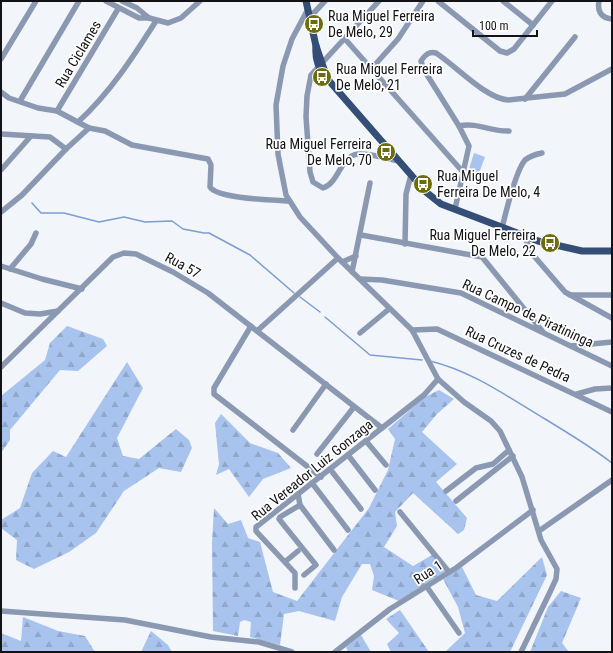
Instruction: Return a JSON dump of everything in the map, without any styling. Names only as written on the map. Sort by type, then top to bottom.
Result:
[{"type":"main road","points":[[307,5],[320,65],[327,78],[398,161],[432,198],[455,209],[538,241],[582,251],[612,251]]},
{"type":"street","points":[[1,59],[36,1]]},
{"type":"street","points":[[20,100],[79,1]]},
{"type":"street","points":[[106,1],[139,18],[149,18]]},
{"type":"street","points":[[122,1],[142,11],[149,18],[168,23],[175,21],[188,13],[200,1]]},
{"type":"street","points":[[310,17],[325,1]]},
{"type":"street","points":[[379,1],[312,75],[307,96],[307,132],[310,172],[313,182],[323,188],[330,184],[346,161],[355,154],[366,154],[398,161]]},
{"type":"street","points":[[372,68],[402,34],[423,1]]},
{"type":"street","points":[[503,1],[533,25]]},
{"type":"street","points":[[440,2],[504,52],[514,49],[552,1]]},
{"type":"street","points":[[599,1],[599,10],[601,14],[612,19]]},
{"type":"street","points":[[307,5],[283,66],[276,105],[275,123],[280,172],[288,201],[300,217],[340,260],[412,330],[438,379],[464,402],[496,426],[510,450],[533,510],[543,543],[556,565],[557,574],[521,652]]},
{"type":"street","name":"Rua Ciclames","points":[[57,111],[118,8]]},
{"type":"street","points":[[78,122],[96,104],[124,70],[156,21]]},
{"type":"street","points":[[525,99],[575,37]]},
{"type":"street","points":[[345,39],[463,172]]},
{"type":"street","points":[[455,209],[469,150],[468,142],[460,126],[424,70],[422,60],[430,52],[438,54],[485,90],[498,98],[509,100],[559,95],[570,92],[612,69]]},
{"type":"street","points":[[1,92],[9,98],[20,100],[38,108],[57,111],[89,128],[111,133],[132,145],[208,159],[211,165],[210,187],[215,191],[247,198],[288,201]]},
{"type":"street","points":[[460,126],[472,124],[493,130],[509,131]]},
{"type":"street","points":[[1,212],[22,195],[66,149],[89,128]]},
{"type":"street","points":[[1,134],[54,139],[66,149]]},
{"type":"street","points":[[1,170],[31,136]]},
{"type":"street","points":[[502,228],[515,182],[524,162],[531,156],[542,152]]},
{"type":"street","points":[[405,244],[406,194],[411,175]]},
{"type":"street","points":[[352,272],[370,183]]},
{"type":"street","points":[[10,269],[31,244],[36,233]]},
{"type":"street","points":[[360,235],[482,257],[545,334]]},
{"type":"street","points":[[523,235],[528,247],[558,286],[570,295],[612,318]]},
{"type":"street","points":[[528,247],[538,241]]},
{"type":"street","name":"Rua 57","points":[[1,367],[113,258],[119,254],[130,253],[173,272],[220,302],[382,428]]},
{"type":"street","points":[[258,331],[340,260],[356,256]]},
{"type":"street","points":[[1,266],[82,289]]},
{"type":"street","name":"Rua Campo de Piratininga","points":[[360,279],[382,280],[461,294],[612,366]]},
{"type":"street","points":[[570,295],[612,295]]},
{"type":"street","points":[[1,303],[25,313],[40,314],[58,311]]},
{"type":"street","points":[[360,333],[389,309]]},
{"type":"street","points":[[251,326],[214,388],[214,394],[321,476]]},
{"type":"street","name":"Rua Cruzes de Pedra","points":[[412,330],[437,329],[577,394],[612,412]]},
{"type":"street","points":[[571,346],[612,342]]},
{"type":"street","name":"Rua Vereador Luiz Gonzaga","points":[[295,588],[295,573],[256,528],[428,391],[438,379]]},
{"type":"street","points":[[293,430],[326,384]]},
{"type":"street","points":[[577,394],[595,389],[612,388]]},
{"type":"street","points":[[317,454],[354,407]]},
{"type":"street","points":[[366,440],[386,465]]},
{"type":"street","points":[[446,491],[476,468],[493,464],[510,450]]},
{"type":"street","points":[[348,455],[376,490]]},
{"type":"street","points":[[456,501],[512,456]]},
{"type":"street","points":[[330,469],[361,509]]},
{"type":"street","points":[[539,531],[612,480]]},
{"type":"street","points":[[312,483],[348,530]]},
{"type":"street","points":[[298,494],[300,505],[334,550]]},
{"type":"street","points":[[300,505],[279,519],[316,565],[304,575]]},
{"type":"street","name":"Rua 1","points":[[335,652],[390,609],[449,572],[533,510]]},
{"type":"street","points":[[400,512],[449,572]]},
{"type":"street","points":[[286,561],[298,551]]},
{"type":"street","points":[[427,587],[459,632]]},
{"type":"street","points":[[1,611],[125,620],[211,637],[259,642],[292,652]]},
{"type":"green space","points":[[474,153],[485,157],[479,173],[469,169]]},
{"type":"green space","points":[[67,326],[103,339],[107,346],[78,371],[60,370],[10,430],[10,440],[1,453],[1,396],[45,360],[50,343]]},
{"type":"green space","points":[[127,362],[143,388],[117,438],[123,456],[139,459],[176,429],[189,440],[192,448],[181,472],[159,468],[124,491],[96,533],[69,552],[34,569],[16,560],[17,540],[1,528],[1,520],[20,508],[32,473],[53,451],[66,457]]},
{"type":"green space","points":[[439,390],[454,399],[437,414],[422,432],[457,464],[436,482],[467,518],[464,530],[458,534],[413,493],[395,512],[397,526],[384,547],[413,566],[432,555],[445,572],[399,601],[372,590],[374,576],[370,564],[362,564],[342,597],[335,621],[299,611],[284,614],[280,645],[250,637],[251,622],[244,620],[240,622],[238,636],[213,631],[212,543],[214,508],[228,524],[241,520],[248,538],[260,542],[273,592],[297,601],[369,508],[388,470],[395,439],[388,429],[425,397]]},
{"type":"green space","points":[[221,414],[250,443],[278,453],[291,468],[263,479],[249,497],[229,469],[216,475],[219,464],[215,423]]},
{"type":"green space","points":[[542,557],[547,575],[510,652],[445,652],[465,633],[458,607],[443,579],[462,567],[476,595],[497,601]]},
{"type":"green space","points":[[561,591],[581,598],[562,643],[569,652],[530,652],[548,607]]},
{"type":"green space","points":[[400,610],[429,652],[391,652],[387,644],[399,633],[386,619]]},
{"type":"green space","points":[[23,617],[58,631],[85,636],[95,652],[1,652],[1,633],[21,641]]},
{"type":"green space","points":[[151,631],[168,645],[172,652],[141,652]]},
{"type":"green space","points":[[361,635],[371,652],[348,652],[346,647]]},
{"type":"waterway","points":[[32,203],[41,213],[64,213],[99,222],[124,217],[145,222],[172,221],[183,229],[209,233],[250,255],[294,293]]},
{"type":"waterway","points":[[300,297],[320,312]]},
{"type":"waterway","points":[[325,317],[370,355],[422,360]]},
{"type":"waterway","points":[[430,361],[445,365],[475,378],[579,440],[612,463]]},
{"type":"place","name":"Rua Miguel Ferreira De Melo, 29","points":[[314,24]]},
{"type":"place","name":"Rua Miguel Ferreira De Melo, 21","points":[[322,77]]},
{"type":"place","name":"Rua Miguel Ferreira De Melo, 70","points":[[386,152]]},
{"type":"place","name":"Rua Miguel Ferreira De Melo, 4","points":[[423,184]]},
{"type":"place","name":"Rua Miguel Ferreira De Melo, 22","points":[[550,243]]}]
